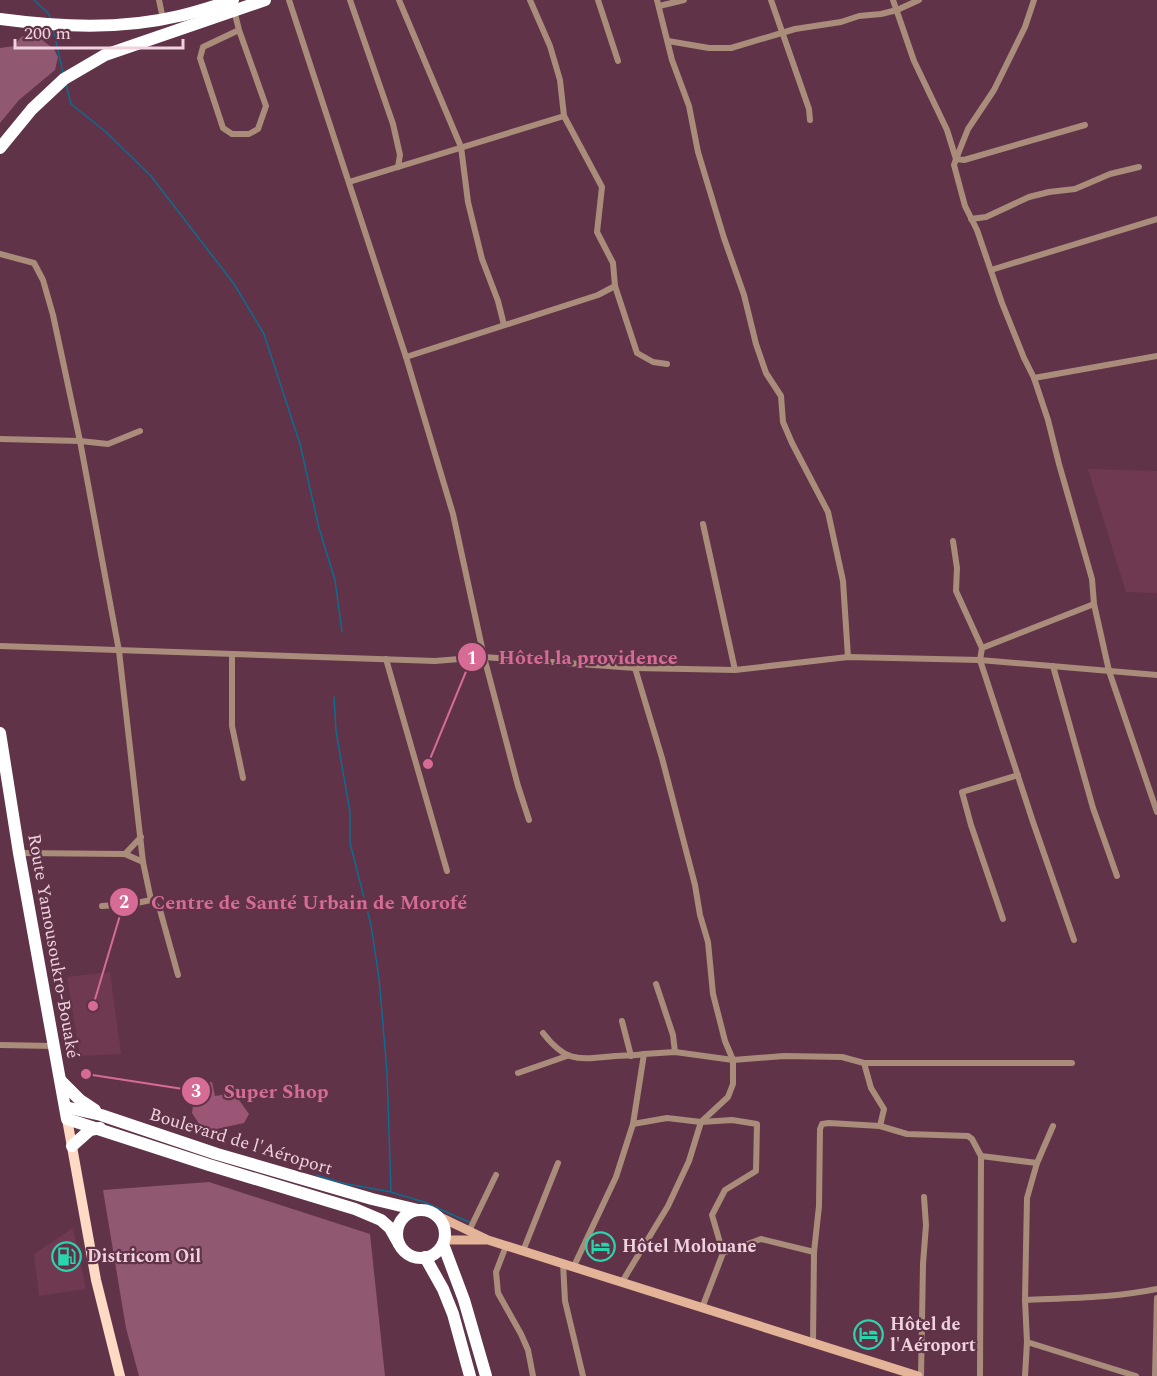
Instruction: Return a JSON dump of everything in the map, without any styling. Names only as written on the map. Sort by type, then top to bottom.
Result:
[{"type":"highway","points":[[0,19],[78,27],[103,26],[163,20],[265,0]]},
{"type":"highway","points":[[0,148],[32,109],[64,80],[105,54],[233,5]]},
{"type":"highway","points":[[163,20],[166,32]]},
{"type":"highway","name":"Route Yamousoukro-Bouaké","points":[[0,733],[66,1113]]},
{"type":"highway","points":[[61,1081],[80,1100],[101,1114]]},
{"type":"highway","name":"Boulevard de l'Aéroport","points":[[66,1113],[101,1114],[217,1154],[418,1210]]},
{"type":"highway","name":"Boulevard de l'Aéroport","points":[[66,1113],[100,1128],[209,1165],[355,1209],[381,1220],[390,1228],[399,1244]]},
{"type":"highway","points":[[72,1146],[90,1130],[100,1128]]},
{"type":"highway","points":[[444,1242],[439,1250],[425,1257],[410,1255],[399,1244],[400,1222],[411,1212],[424,1210],[436,1215],[445,1228],[444,1242],[486,1376]]},
{"type":"highway","points":[[425,1257],[443,1289],[453,1314],[470,1376]]},
{"type":"main road","name":"Route Yamousoukro-Bouaké","points":[[66,1113],[96,1280],[120,1376]]},
{"type":"street","points":[[159,0],[163,20]]},
{"type":"street","points":[[289,0],[406,357],[453,514],[484,657],[518,786],[530,820]]},
{"type":"street","points":[[350,0],[393,124],[400,155],[398,167]]},
{"type":"street","points":[[399,0],[461,147],[468,202],[482,259],[498,301],[504,325]]},
{"type":"street","points":[[530,0],[550,46],[560,80],[564,116],[602,187],[597,232],[614,264],[615,286],[637,353],[653,362],[667,364]]},
{"type":"street","points":[[598,0],[618,61]]},
{"type":"street","points":[[684,0],[658,3],[672,60],[688,106],[698,152],[766,373],[781,396],[783,422],[787,433],[828,512],[843,581],[849,657]]},
{"type":"street","points":[[771,0],[809,109],[810,120]]},
{"type":"street","points":[[894,0],[914,61],[947,130],[956,159]]},
{"type":"street","points":[[668,41],[709,48],[730,48],[795,29],[897,10],[919,0]]},
{"type":"street","points":[[1034,0],[1025,27],[994,90],[968,129],[954,165],[965,206],[1024,358],[1034,378],[1055,442],[1059,464],[1092,579],[1094,604],[1109,671],[1157,812]]},
{"type":"street","points":[[233,5],[239,30],[266,106],[258,129],[249,134],[238,135],[223,128],[201,58],[203,47],[239,30]]},
{"type":"street","points":[[349,182],[564,116]]},
{"type":"street","points":[[956,159],[964,160],[1085,125]]},
{"type":"street","points":[[971,219],[986,217],[1029,197],[1075,189],[1110,174],[1138,167]]},
{"type":"street","points":[[991,270],[1157,219]]},
{"type":"street","points":[[0,254],[34,263],[43,280],[80,441],[119,651],[143,862],[151,900],[160,910],[178,975]]},
{"type":"street","points":[[406,357],[598,295],[615,286]]},
{"type":"street","points":[[1034,378],[1157,356]]},
{"type":"street","points":[[0,439],[108,444],[140,431]]},
{"type":"street","points":[[703,524],[735,670]]},
{"type":"street","points":[[953,541],[957,568],[956,591],[982,648],[980,660],[1074,940]]},
{"type":"street","points":[[982,648],[1094,604]]},
{"type":"street","points":[[0,646],[435,661],[484,657],[635,668],[735,670],[849,657],[980,660],[1157,675]]},
{"type":"street","points":[[232,654],[232,726],[243,778]]},
{"type":"street","points":[[386,659],[447,871]]},
{"type":"street","points":[[1053,666],[1093,808],[1117,876]]},
{"type":"street","points":[[622,1282],[668,1206],[689,1161],[701,1122],[728,1097],[733,1084],[733,1060],[725,1041],[713,994],[708,942],[695,885],[662,758],[635,668]]},
{"type":"street","points":[[1003,919],[962,792],[1018,775]]},
{"type":"street","points":[[125,854],[141,837]]},
{"type":"street","points":[[19,852],[125,854],[143,862]]},
{"type":"street","points":[[102,906],[151,900]]},
{"type":"street","points":[[656,984],[673,1035],[675,1052]]},
{"type":"street","points":[[622,1021],[631,1056]]},
{"type":"street","points":[[543,1033],[567,1056],[586,1060],[675,1052],[733,1060],[784,1056],[842,1057],[864,1063],[1072,1063]]},
{"type":"street","points":[[0,1045],[54,1046]]},
{"type":"street","points":[[574,1266],[616,1177],[633,1124],[644,1054]]},
{"type":"street","points":[[518,1073],[567,1056]]},
{"type":"street","points":[[864,1063],[871,1088],[884,1109],[880,1126]]},
{"type":"street","points":[[633,1124],[667,1118],[701,1122],[732,1119],[757,1124],[756,1171],[725,1190],[712,1215],[723,1253],[702,1308]]},
{"type":"street","points":[[813,1344],[814,1252],[819,1206],[819,1129],[822,1124],[880,1126],[907,1134],[968,1136],[981,1156],[980,1376]]},
{"type":"street","points":[[1025,1376],[1028,1342],[1025,1300],[1027,1198],[1037,1163],[1053,1126]]},
{"type":"street","points":[[981,1156],[1037,1163]]},
{"type":"street","points":[[523,1251],[558,1163]]},
{"type":"street","points":[[468,1231],[496,1175]]},
{"type":"street","points":[[436,1215],[488,1240],[506,1246],[920,1376],[926,1225],[924,1197]]},
{"type":"street","points":[[723,1253],[761,1239],[814,1252]]},
{"type":"street","points":[[444,1242],[488,1240]]},
{"type":"street","points":[[506,1246],[496,1272],[498,1293],[528,1350],[533,1376]]},
{"type":"street","points":[[563,1263],[565,1301],[583,1376]]},
{"type":"street","points":[[1025,1300],[1092,1298],[1128,1295],[1157,1289]]},
{"type":"street","points":[[1155,1376],[1157,1298]]},
{"type":"street","points":[[1028,1342],[1136,1376]]},
{"type":"shaded area","points":[[33,33],[54,49],[58,57],[55,70],[19,100],[0,123],[0,48],[14,46],[21,37]]},
{"type":"shaded area","points":[[1088,469],[1157,471],[1157,593],[1126,592]]},
{"type":"shaded area","points":[[110,972],[121,1054],[80,1056],[67,977]]},
{"type":"shaded area","points":[[212,1082],[215,1096],[234,1093],[249,1114],[244,1123],[203,1130],[192,1113],[196,1084]]},
{"type":"shaded area","points":[[209,1182],[370,1234],[385,1376],[139,1376],[126,1328],[103,1190]]},
{"type":"shaded area","points":[[73,1228],[86,1289],[39,1296],[34,1254]]},
{"type":"waterway","points":[[34,0],[49,14],[50,18]]},
{"type":"waterway","points":[[53,28],[63,73]]},
{"type":"waterway","points":[[66,84],[71,104],[106,132],[151,176],[234,284],[264,334],[300,444],[319,528],[335,580],[342,632]]},
{"type":"waterway","points":[[334,697],[336,731],[350,812],[350,843],[371,925],[379,978],[387,1072],[391,1192]]},
{"type":"waterway","points":[[316,1175],[424,1202],[471,1223]]},
{"type":"place","name":"Hôtel la providence","points":[[428,764]]},
{"type":"place","name":"Centre de Santé Urbain de Morofé","points":[[93,1006]]},
{"type":"place","name":"Super Shop","points":[[86,1074]]},
{"type":"place","name":"Hôtel Molouane","points":[[601,1246]]},
{"type":"place","name":"Districom Oil","points":[[66,1256]]},
{"type":"place","name":"Hôtel de l'Aéroport","points":[[869,1334]]}]
